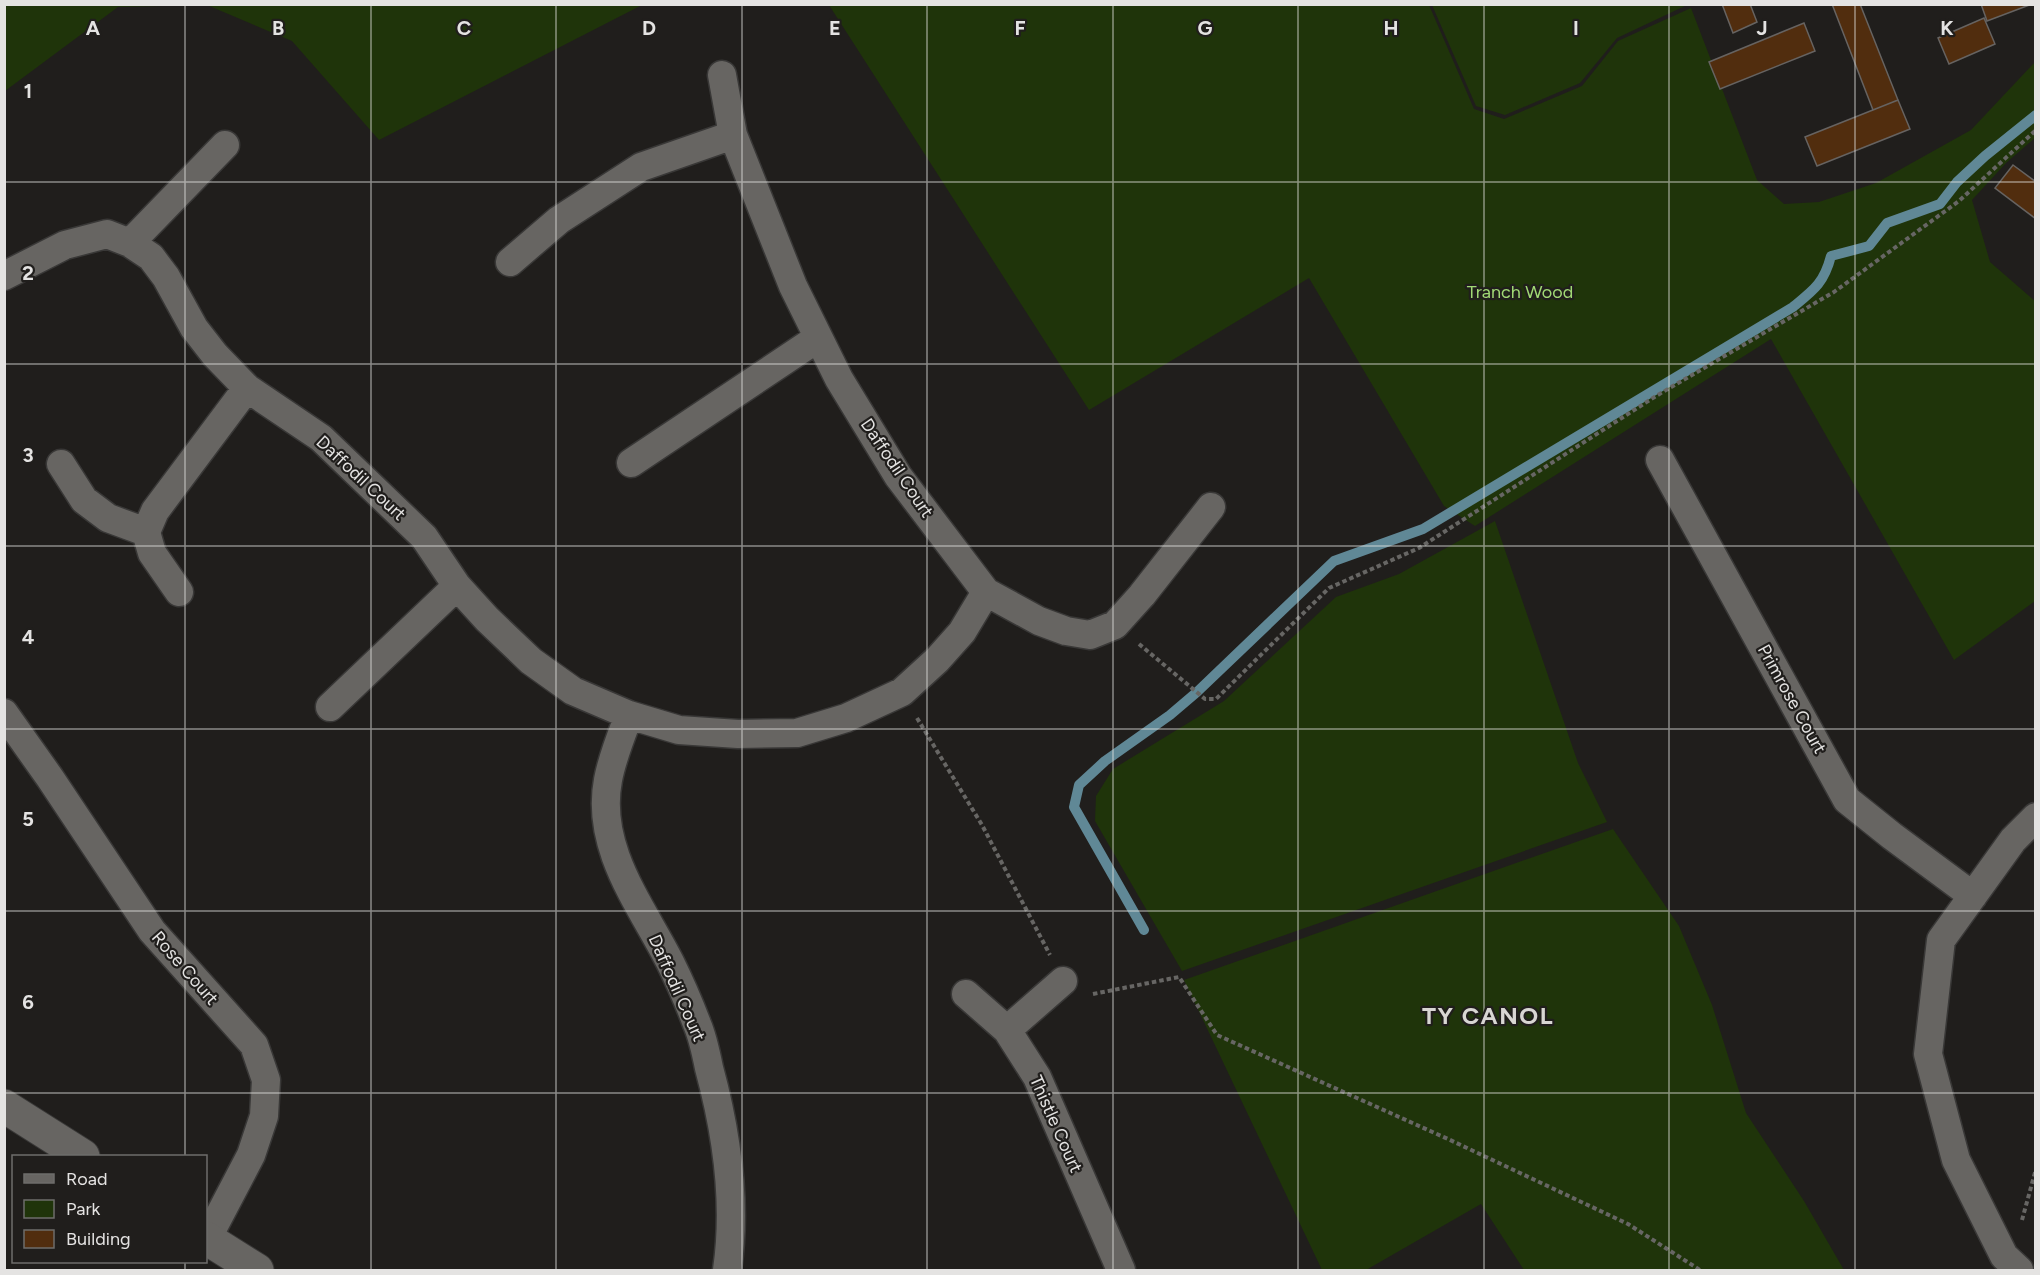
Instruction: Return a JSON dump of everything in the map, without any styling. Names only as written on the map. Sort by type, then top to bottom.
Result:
[{"type":"street","name":"Daffodil Court","points":[[722,75],[733,135],[794,286],[818,338],[839,379],[898,476],[986,592],[1039,621],[1066,631],[1090,635],[1116,625],[1142,596],[1211,507]]},
{"type":"street","points":[[510,262],[559,220],[641,167],[733,135]]},
{"type":"street","points":[[130,243],[225,145]]},
{"type":"street","name":"Daffodil Court","points":[[4,276],[65,244],[107,234],[130,243],[151,257],[166,278],[194,328],[247,388],[321,438],[355,470],[424,537],[457,586],[531,661],[573,691],[629,715],[678,730],[738,734],[796,733],[846,718],[902,692],[937,660],[962,632],[986,592]]},
{"type":"street","points":[[631,463],[818,338]]},
{"type":"street","points":[[179,592],[152,553],[146,532],[155,511],[247,388]]},
{"type":"street","name":"Primrose Court","points":[[1659,460],[1847,800],[1973,896]]},
{"type":"street","points":[[61,464],[84,500],[108,518],[146,532]]},
{"type":"street","points":[[330,707],[457,586]]},
{"type":"street","name":"Rose Court","points":[[4,713],[152,931],[254,1045],[266,1080],[264,1116],[251,1155],[207,1237]]},
{"type":"street","name":"Daffodil Court","points":[[629,715],[607,781],[606,820],[616,859],[633,896],[670,962],[698,1025],[715,1087],[731,1174],[730,1249],[727,1270]]},
{"type":"street","points":[[2019,1270],[2004,1256],[1956,1160],[1928,1054],[1941,940],[2013,840],[2036,817]]},
{"type":"street","points":[[1007,1030],[1063,981]]},
{"type":"street","name":"Thistle Court","points":[[966,994],[1007,1030],[1037,1077],[1121,1270]]},
{"type":"street","points":[[4,1106],[81,1155]]},
{"type":"street","points":[[207,1240],[257,1270]]},
{"type":"path","points":[[1116,625],[1205,699],[1216,699],[1329,588],[1419,548],[1656,396],[1834,292],[1959,201],[2036,130]]},
{"type":"path","points":[[902,692],[982,825],[1071,998],[1179,977],[1217,1035],[1448,1138],[1628,1224],[1700,1270]]},
{"type":"green space","points":[[5,4],[642,5],[379,140],[292,41],[207,5],[118,7],[5,91]]},
{"type":"green space","name":"Tranch Wood","points":[[829,5],[1429,5],[1474,109],[1504,119],[1582,86],[1618,41],[1691,8],[1757,180],[1784,204],[1819,202],[1876,183],[1971,130],[2035,62],[2035,138],[2006,163],[1972,200],[1990,262],[2035,301],[2035,601],[1954,660],[1771,339],[1475,526],[1444,506],[1309,278],[1089,410]]},
{"type":"green space","points":[[1432,5],[1687,5],[1617,38],[1580,83],[1505,115],[1476,106]]},
{"type":"green space","points":[[1495,521],[1578,763],[1607,822],[1182,971],[1095,821],[1096,796],[1113,769],[1224,701],[1336,597],[1399,574]]},
{"type":"green space","points":[[1613,829],[1679,926],[1712,1005],[1746,1113],[1804,1201],[1844,1270],[1524,1270],[1481,1204],[1366,1270],[1322,1270],[1184,980]]},
{"type":"building","points":[[1722,4],[1750,4],[1757,22],[1733,33]]},
{"type":"building","points":[[1832,4],[1860,4],[1898,100],[1873,110]]},
{"type":"building","points":[[1981,4],[2032,4],[1987,21]]},
{"type":"building","points":[[1984,18],[1995,44],[1949,64],[1938,38]]},
{"type":"building","points":[[1804,23],[1815,51],[1720,89],[1709,62]]},
{"type":"building","points":[[1898,100],[1910,129],[1817,166],[1805,137]]},
{"type":"building","points":[[2013,165],[2036,182],[2036,219],[1995,188]]},
{"type":"waterway","points":[[1144,930],[1074,807],[1079,785],[1105,761],[1170,715],[1197,692],[1334,561],[1423,529],[1793,307],[1821,280],[1831,256],[1869,246],[1887,223],[1940,204],[1957,182],[1985,156],[2036,115]]},
{"type":"district","name":"TY CANOL","points":[[1488,1016]]}]
